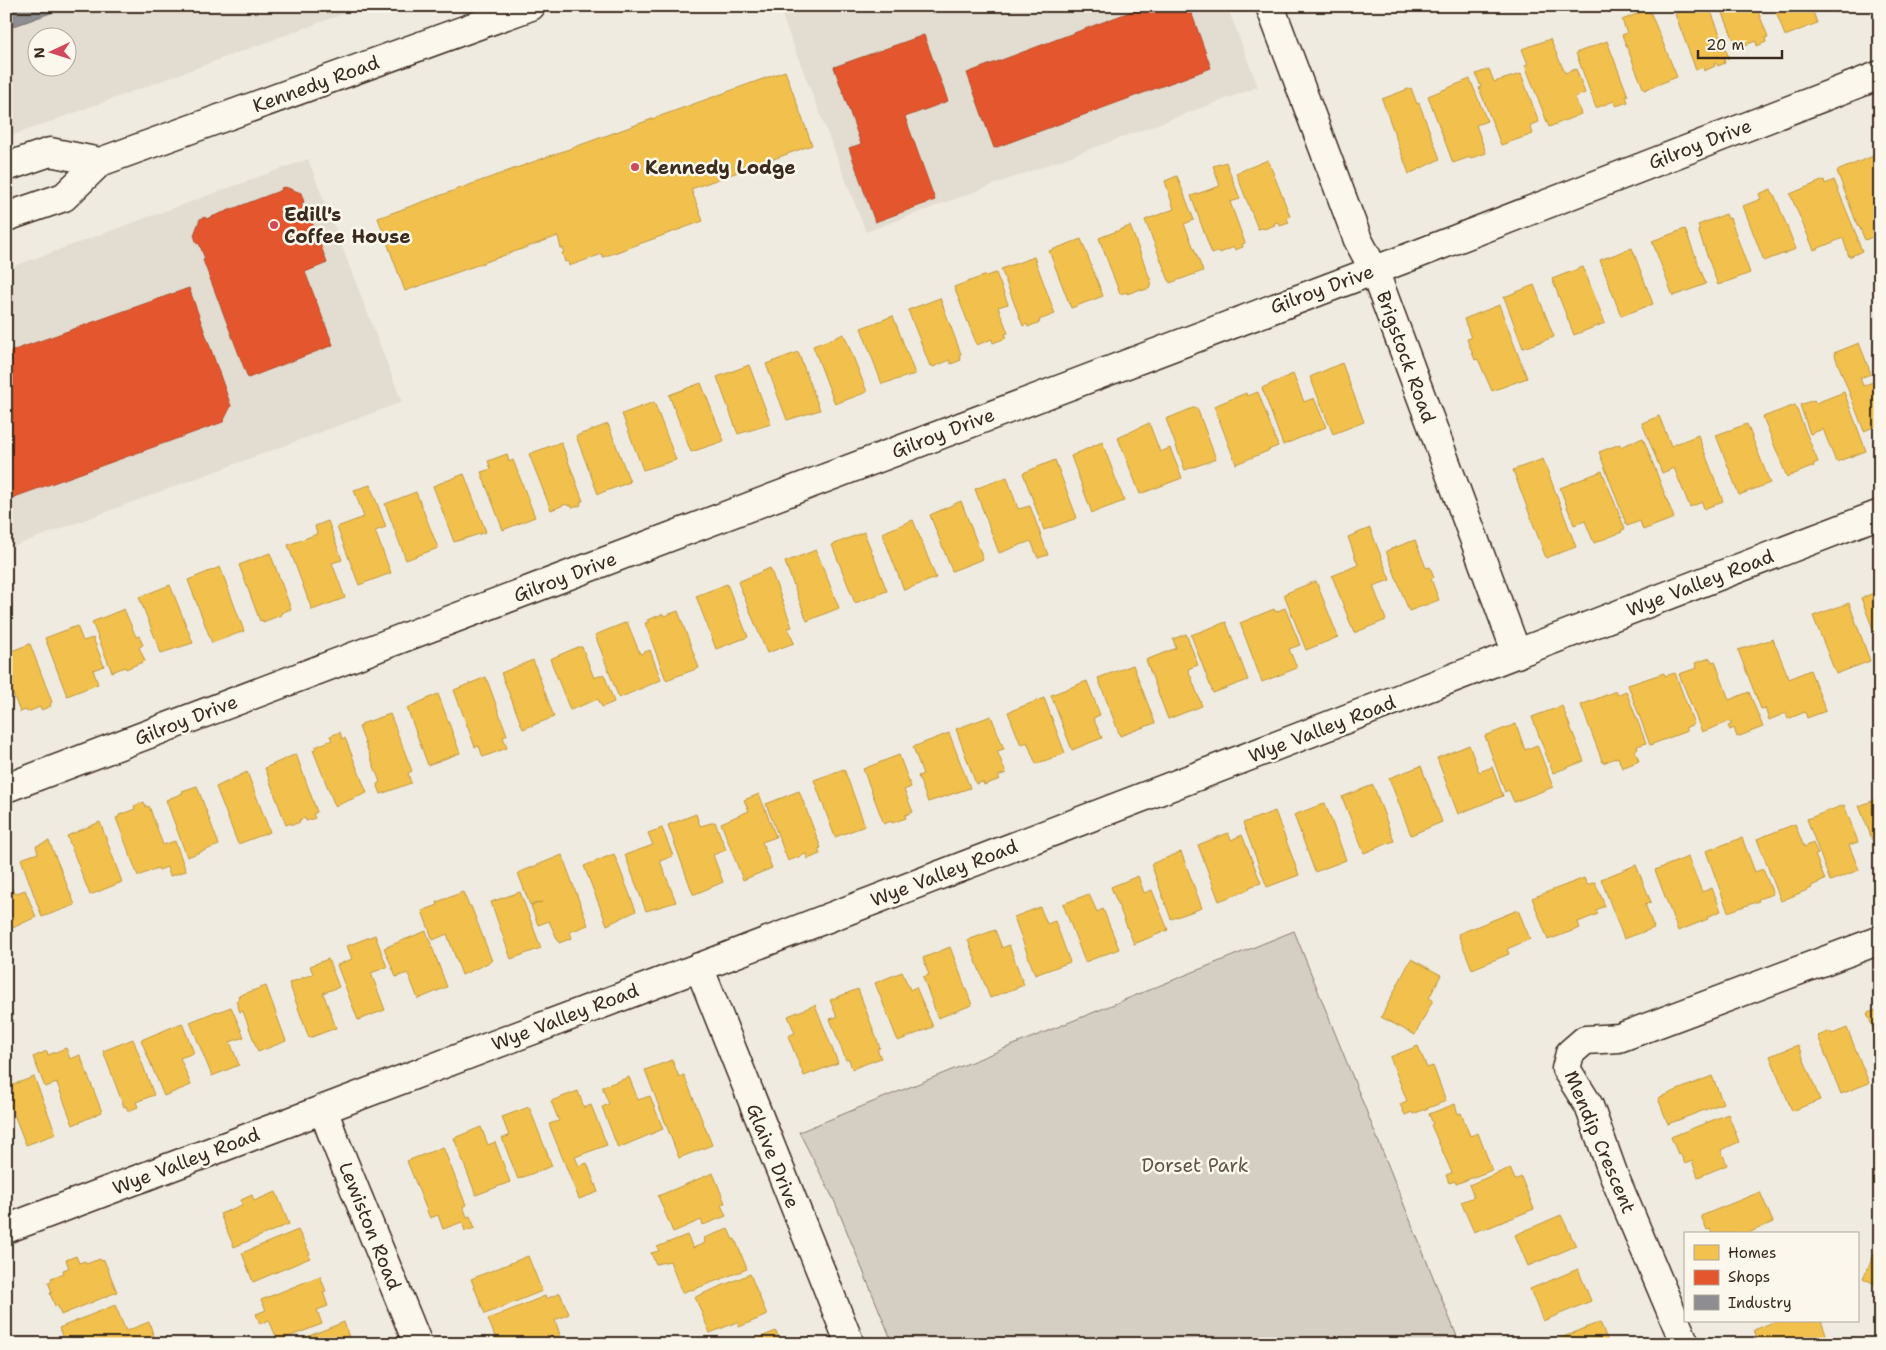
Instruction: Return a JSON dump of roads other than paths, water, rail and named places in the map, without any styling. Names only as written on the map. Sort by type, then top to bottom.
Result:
[{"type":"street","name":"Kennedy Road","points":[[6,217],[64,197],[100,162],[531,6]]},
{"type":"street","name":"Brigstock Road","points":[[1270,6],[1358,240],[1374,270],[1517,654]]},
{"type":"street","name":"Gilroy Drive","points":[[6,788],[1374,270],[1880,75]]},
{"type":"street","points":[[6,167],[50,152],[100,162]]},
{"type":"street","name":"Wye Valley Road","points":[[6,1229],[699,967],[1880,514]]},
{"type":"street","name":"Mendip Crescent","points":[[1685,1344],[1614,1176],[1589,1106],[1566,1070],[1570,1053],[1585,1040],[1619,1038],[1880,940]]},
{"type":"street","name":"Glaive Drive","points":[[699,967],[850,1344]]},
{"type":"street","name":"Lewiston Road","points":[[323,1109],[418,1344]]},
{"type":"place","name":"Kennedy Lodge","points":[[635,167]]},
{"type":"place","name":"Edill's Coffee House","points":[[274,225]]},
{"type":"park label","name":"Dorset Park","points":[[1195,1165]]}]
